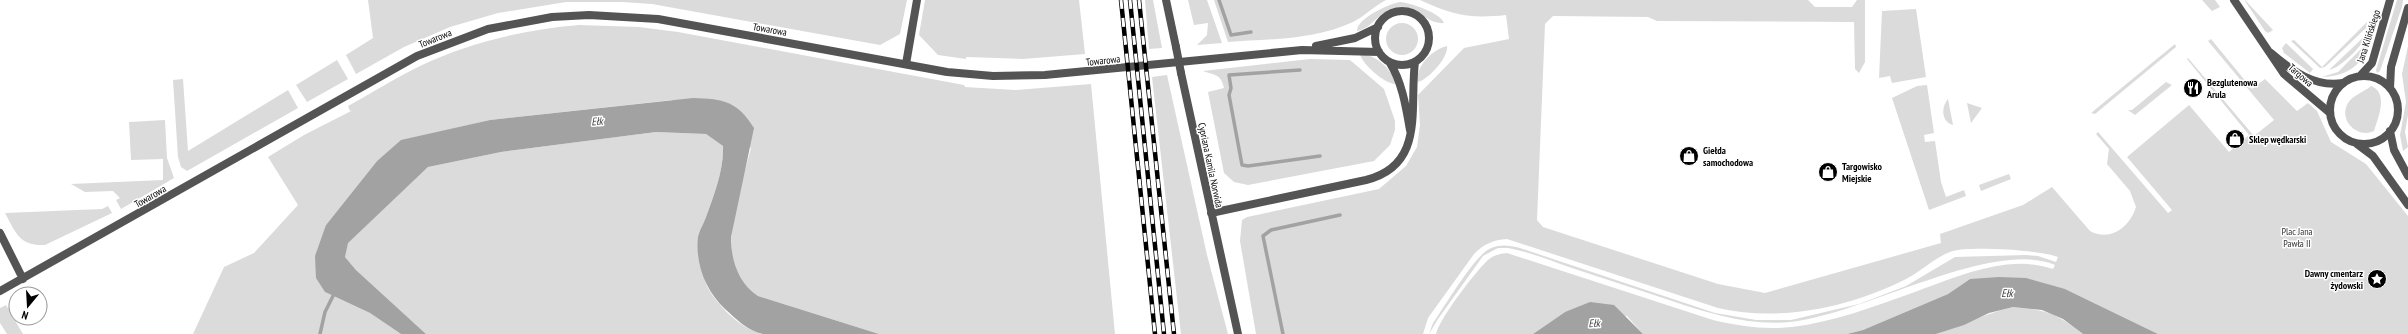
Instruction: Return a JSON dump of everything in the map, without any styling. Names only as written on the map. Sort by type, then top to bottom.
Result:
[{"type":"street","points":[[906,64],[918,0]]},
{"type":"street","name":"Cypriana Kamila Norwida","points":[[1166,0],[1238,334]]},
{"type":"street","name":"Targowa","points":[[2234,0],[2264,47],[2284,74],[2330,113]]},
{"type":"street","name":"Jana Kilińskiego","points":[[2360,76],[2372,63],[2390,0]]},
{"type":"street","points":[[2355,142],[2370,143],[2378,140],[2390,131],[2396,119],[2398,106],[2390,88],[2391,67],[2408,8]]},
{"type":"street","points":[[1390,63],[1403,66],[1415,62],[1424,54],[1429,40],[1428,31],[1419,17],[1408,12],[1396,12],[1382,20],[1378,27],[1375,44],[1379,52],[1390,63],[1396,73],[1402,89],[1410,129],[1410,141]]},
{"type":"street","name":"Towarowa","points":[[0,291],[417,56],[488,30],[552,17],[589,15],[658,19],[967,74],[1024,77],[1302,50],[1379,52]]},
{"type":"street","name":"Towarowa","points":[[1302,50],[1355,38],[1378,27]]},
{"type":"street","name":"Targowa","points":[[2264,47],[2289,67],[2314,81],[2324,84],[2343,83]]},
{"type":"street","points":[[1211,213],[1379,176],[1397,164],[1410,141],[1414,117],[1413,88],[1415,62]]},
{"type":"street","points":[[2390,88],[2377,78],[2360,76],[2343,83],[2333,96],[2330,113],[2338,131],[2373,156],[2408,205]]},
{"type":"street","points":[[2390,131],[2394,150],[2408,176]]},
{"type":"street","points":[[0,233],[23,279]]},
{"type":"green space","points":[[368,0],[907,0],[900,34],[880,45],[652,4],[622,2],[566,2],[498,13],[450,27],[404,47],[356,74],[346,55],[373,38]]},
{"type":"green space","points":[[925,0],[1079,0],[1085,54],[1023,59],[966,57],[966,59],[938,55],[919,35]]},
{"type":"green space","points":[[1145,0],[1153,0],[1162,48],[1149,49]]},
{"type":"green space","points":[[1188,0],[1207,0],[1222,43],[1197,45],[1207,35],[1208,23],[1194,25]]},
{"type":"green space","points":[[1214,0],[1386,0],[1353,22],[1323,32],[1292,38],[1228,42]]},
{"type":"green space","name":"Plac Jana Pawła II","points":[[1420,0],[1808,0],[1815,7],[1852,7],[1857,0],[1865,0],[1865,62],[1859,73],[1855,69],[1854,22],[1657,21],[1648,17],[1553,16],[1545,24],[1537,220],[1543,227],[1718,284],[1765,293],[1941,243],[1940,234],[2023,205],[2052,187],[2090,231],[2097,234],[2112,234],[2118,231],[2129,221],[2136,207],[2130,191],[2107,164],[2109,149],[2096,134],[2098,132],[2168,213],[2172,210],[2127,157],[2189,105],[2229,152],[2249,135],[2187,59],[2188,58],[2254,136],[2274,120],[2208,41],[2211,39],[2252,89],[2265,79],[2297,111],[2308,103],[2317,111],[2331,142],[2366,164],[2408,216],[2408,334],[2158,334],[2065,289],[1970,279],[1948,294],[1863,330],[1847,334],[1643,334],[1627,316],[1565,312],[1533,334],[1436,334],[1450,308],[1465,287],[1487,261],[1492,257],[1507,253],[1713,320],[1742,326],[1762,328],[1792,327],[1838,318],[1868,309],[1981,269],[2018,264],[2035,265],[2053,269],[2055,265],[2029,259],[1997,262],[1963,269],[1860,303],[1906,286],[1955,257],[2026,255],[2038,256],[2056,262],[2058,257],[2037,252],[1989,249],[1953,251],[1941,256],[1906,279],[1861,298],[1814,310],[1790,313],[1766,313],[1742,312],[1718,308],[1507,239],[1489,243],[1474,254],[1428,318],[1423,334],[1256,334],[1240,241],[1242,220],[1247,217],[1379,189],[1406,166],[1417,147],[1420,125],[1418,95],[1464,48],[1509,39],[1506,15],[1471,16],[1452,12]]},
{"type":"green space","points":[[2202,0],[2215,0],[2220,7],[2212,11]]},
{"type":"green space","points":[[2397,0],[2403,0],[2402,7],[2380,71],[2377,73],[2376,70]]},
{"type":"green space","points":[[2245,1],[2273,30],[2268,33],[2265,31]]},
{"type":"green space","points":[[1400,2],[1418,6],[1432,12],[1442,19],[1444,23],[1432,21],[1412,9],[1399,7],[1392,8],[1368,26],[1357,31],[1358,26],[1362,21],[1374,12]]},
{"type":"green space","points":[[1916,9],[1926,77],[1892,83],[1890,76],[1879,78],[1882,11]]},
{"type":"green space","points":[[2367,22],[2366,28],[2325,67],[2320,68],[2291,41],[2294,40],[2322,67]]},
{"type":"green space","points":[[1399,23],[1405,23],[1415,30],[1418,39],[1417,45],[1411,52],[1405,55],[1399,55],[1389,48],[1386,42],[1386,36],[1393,26]]},
{"type":"green space","points":[[579,25],[639,27],[678,32],[964,85],[965,87],[1015,90],[1091,84],[1115,334],[879,334],[758,296],[743,282],[735,265],[731,247],[735,206],[751,148],[672,100],[490,120],[401,141],[377,161],[326,225],[325,292],[370,313],[401,334],[193,334],[224,267],[254,253],[298,205],[268,157],[304,135],[353,110],[350,111],[348,106],[420,66],[458,50],[497,38],[538,30]]},
{"type":"green space","points":[[2369,32],[2363,42],[2346,60],[2340,65],[2329,70]]},
{"type":"green space","points":[[2372,38],[2360,61],[2348,71],[2341,74],[2322,77],[2338,72]]},
{"type":"green space","points":[[2286,43],[2313,69],[2310,73],[2284,53],[2282,48]]},
{"type":"green space","points":[[2175,44],[2176,47],[2095,114],[2091,113]]},
{"type":"green space","points":[[1447,46],[1445,56],[1437,67],[1427,77],[1418,82],[1418,76],[1422,64],[1426,59],[1436,51]]},
{"type":"green space","points":[[2408,46],[2408,115],[2405,132],[2408,147],[2403,151],[2400,135],[2406,102],[2402,74]]},
{"type":"green space","points":[[1360,54],[1372,57],[1382,63],[1391,73],[1395,84],[1386,81],[1374,73],[1365,63]]},
{"type":"green space","points":[[1310,59],[1350,60],[1384,89],[1395,121],[1395,130],[1390,145],[1374,161],[1248,185],[1234,182],[1224,173],[1208,92],[1224,88],[1223,83],[1216,75],[1203,71]]},
{"type":"green space","points":[[337,60],[348,79],[307,102],[296,85]]},
{"type":"green space","points":[[1167,75],[1207,255],[1228,334],[1181,334],[1152,77]]},
{"type":"green space","points":[[183,79],[188,151],[288,90],[298,108],[187,171],[181,167],[178,157],[173,80]]},
{"type":"green space","points":[[2166,82],[2172,85],[2135,115],[2128,110],[2132,110]]},
{"type":"green space","points":[[1927,85],[1934,133],[1924,135],[1925,142],[1935,141],[1941,182],[1946,197],[1964,190],[1966,196],[1929,210],[1892,98],[1917,86]]},
{"type":"green space","points":[[2371,86],[2380,94],[2381,106],[2374,131],[2368,133],[2356,130],[2347,121],[2345,116],[2348,103]]},
{"type":"green space","points":[[1948,99],[1953,125],[1946,121],[1943,114],[1944,106]]},
{"type":"green space","points":[[1967,103],[1982,108],[1971,123]]},
{"type":"green space","points":[[165,120],[167,158],[174,178],[121,209],[116,200],[120,198],[113,191],[85,192],[71,184],[163,180],[163,159],[131,160],[129,122]]},
{"type":"green space","points":[[656,132],[706,134],[723,146],[722,164],[718,182],[698,237],[703,271],[708,288],[724,309],[747,328],[763,334],[426,334],[356,270],[345,257],[347,243],[428,167],[501,152]]},
{"type":"green space","points":[[2009,174],[2011,179],[1981,191],[1979,185]]},
{"type":"green space","points":[[108,206],[112,213],[45,245],[29,243],[19,237],[5,213],[102,209]]},
{"type":"green space","points":[[1500,246],[1520,248],[1715,313],[1756,320],[1791,320],[1858,304],[1820,316],[1790,322],[1775,323],[1745,321],[1701,310],[1659,297],[1531,254],[1508,248],[1498,248],[1483,256],[1429,334],[1433,323],[1475,262],[1489,249]]},
{"type":"green space","points":[[6,305],[8,308],[8,326],[18,326],[23,334],[7,334],[0,323],[0,308]]},
{"type":"green space","points":[[2013,307],[2043,311],[2051,314],[2065,321],[2083,334],[1936,334],[1993,313]]},
{"type":"water","name":"Ełk","points":[[693,98],[713,99],[729,103],[742,112],[754,128],[731,237],[734,262],[745,285],[758,296],[879,334],[763,334],[742,324],[718,302],[703,276],[698,257],[698,237],[718,182],[723,155],[723,146],[706,134],[656,132],[501,152],[428,167],[348,243],[345,257],[356,270],[426,334],[401,334],[370,313],[325,292],[316,278],[315,256],[326,225],[377,161],[401,140],[490,120]]},
{"type":"water","name":"Ełk","points":[[1999,277],[2026,278],[2065,289],[2158,334],[2083,334],[2063,319],[2042,310],[2013,307],[1989,313],[1964,325],[1936,334],[1847,334],[1863,330],[1948,294],[1970,279]]},
{"type":"water","name":"Ełk","points":[[1590,302],[1614,305],[1643,334],[1533,334],[1565,312]]},
{"type":"waterway","points":[[1219,0],[1231,35],[1251,32]]},
{"type":"waterway","points":[[1300,70],[1229,75],[1231,88],[1229,95],[1242,165],[1248,166],[1320,156]]},
{"type":"waterway","points":[[1283,334],[1263,236],[1271,230],[1340,215]]},
{"type":"waterway","points":[[320,334],[325,312],[335,292]]},
{"type":"railway","points":[[1121,0],[1155,334]]},
{"type":"railway","points":[[1130,0],[1164,334]]},
{"type":"railway","points":[[1139,0],[1174,334]]},
{"type":"place","name":"Bezglutenowa Arula","points":[[2193,88]]},
{"type":"place","name":"Sklep wędkarski","points":[[2235,139]]},
{"type":"place","name":"Giełda samochodowa","points":[[1689,156]]},
{"type":"place","name":"Targowisko Miejskie","points":[[1828,172]]},
{"type":"place","name":"Dawny cmentarz żydowski","points":[[2377,279]]}]
